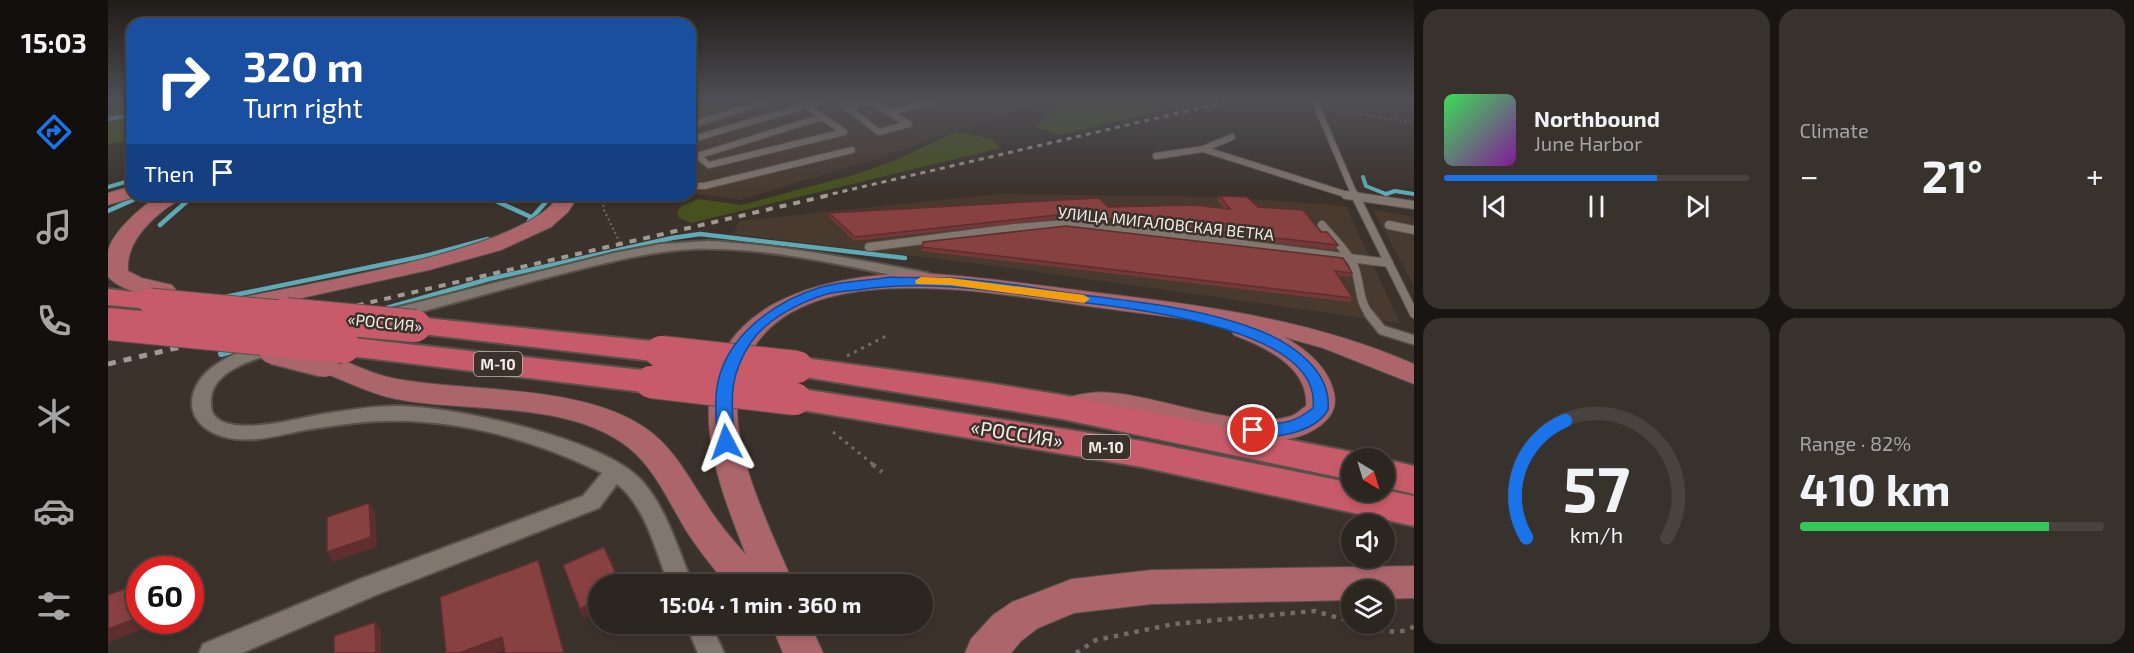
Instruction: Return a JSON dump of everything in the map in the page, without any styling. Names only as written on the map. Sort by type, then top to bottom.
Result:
[{"type":"highway","name":"«РОССИЯ»","points":[[108,297],[157,296],[270,311],[661,352],[796,383],[1414,511]]},
{"type":"highway","name":"«РОССИЯ»","points":[[108,324],[218,335],[334,355],[651,381],[796,383],[982,393],[1341,464]]},
{"type":"highway","points":[[1395,476],[1414,480]]},
{"type":"main road","points":[[108,199],[126,194]]},
{"type":"main road","points":[[157,296],[125,279],[112,268],[110,255],[116,236],[146,210],[162,201]]},
{"type":"main road","points":[[108,334],[421,265],[498,244],[523,234],[551,217],[566,201]]},
{"type":"main road","points":[[772,574],[737,480],[726,442],[724,389],[728,372],[746,339],[769,317],[802,299],[825,291],[890,281],[950,282],[1159,308],[1283,327],[1320,336],[1383,360],[1414,375]]},
{"type":"main road","points":[[1062,407],[1113,403],[1202,421],[1270,430],[1304,424],[1320,410],[1321,394],[1317,382],[1302,363],[1282,348],[1249,331],[1159,308]]},
{"type":"main road","points":[[334,355],[395,388],[567,410],[599,417],[625,429],[640,440],[663,464],[707,533],[741,574]]},
{"type":"main road","points":[[985,653],[1007,628],[1025,615],[1072,596],[1152,587],[1414,582]]},
{"type":"street","points":[[676,574],[644,502],[632,484],[616,470],[592,458],[517,434],[454,418],[419,413],[358,416],[270,430],[236,432],[214,426],[207,421],[202,415],[201,398],[210,379],[219,370],[252,353],[519,279],[653,249],[707,245],[744,248],[814,256],[950,282]]},
{"type":"street","points":[[212,653],[368,587],[591,502],[616,470]]},
{"type":"street","points":[[702,634],[711,653]]},
{"type":"lane","points":[[696,138],[719,131]]},
{"type":"lane","points":[[697,156],[776,131]]},
{"type":"lane","points":[[697,156],[709,165],[843,131]]},
{"type":"lane","points":[[1328,131],[1356,198],[1414,314]]},
{"type":"lane","points":[[1156,156],[1203,149],[1232,137]]},
{"type":"lane","points":[[1203,149],[1356,198],[1414,205]]},
{"type":"lane","points":[[696,186],[852,150]]},
{"type":"lane","name":"УЛИЦА МИГАЛОВСКАЯ ВЕТКА","points":[[869,247],[1015,228],[1065,224],[1389,263]]},
{"type":"lane","points":[[1322,225],[1349,257],[1355,268],[1363,307],[1382,330],[1414,340]]},
{"type":"lane","points":[[1389,225],[1414,230]]},
{"type":"path","points":[[604,201],[603,208],[622,247]]},
{"type":"path","points":[[845,357],[888,335]]},
{"type":"path","points":[[832,432],[882,472]]},
{"type":"path","points":[[1076,653],[1096,640],[1174,624],[1315,611],[1341,619]]},
{"type":"path","points":[[1395,630],[1409,630],[1414,626]]},
{"type":"shaded area","points":[[696,131],[954,131],[876,159],[740,200],[696,194]]},
{"type":"shaded area","points":[[999,194],[1219,197],[1346,206],[1400,323],[994,266],[733,234],[739,221]]},
{"type":"shaded area","points":[[1373,210],[1414,217],[1414,286]]},
{"type":"green space","points":[[108,131],[126,131],[126,142],[108,144]]},
{"type":"green space","points":[[1049,131],[1074,131],[1059,135]]},
{"type":"green space","points":[[955,132],[990,138],[1001,148],[691,223],[679,218],[677,211],[682,206],[698,199],[742,205],[860,173],[896,160]]},
{"type":"building","points":[[1220,196],[1247,197],[1258,207],[1303,210],[1321,232],[1327,232],[1338,245],[1066,214],[855,237],[829,213],[1099,198],[1108,207],[1194,205],[1230,209]]},
{"type":"building","points":[[1066,226],[1343,258],[1352,273],[1335,271],[1353,298],[922,247],[923,242]]},
{"type":"building","points":[[369,503],[371,537],[327,552],[327,517]]},
{"type":"building","points":[[604,547],[616,574],[588,574],[588,605],[580,609],[563,565]]},
{"type":"building","points":[[538,560],[564,653],[505,653],[502,637],[459,653],[446,653],[440,597]]},
{"type":"building","points":[[126,588],[126,622],[108,629],[108,595]]},
{"type":"building","points":[[375,622],[376,653],[334,653],[334,636]]},
{"type":"waterway","points":[[1363,177],[1366,186],[1386,194]]},
{"type":"waterway","points":[[108,187],[126,182]]},
{"type":"waterway","points":[[1386,194],[1395,191],[1414,194]]},
{"type":"waterway","points":[[108,211],[130,201]]},
{"type":"waterway","points":[[160,225],[188,201]]},
{"type":"waterway","points":[[496,201],[532,218]]},
{"type":"waterway","points":[[532,218],[547,201]]},
{"type":"waterway","points":[[529,221],[532,218]]},
{"type":"waterway","points":[[383,309],[489,279],[672,238],[700,234],[905,258]]},
{"type":"waterway","points":[[225,297],[429,255],[488,239]]},
{"type":"waterway","points":[[221,354],[235,350]]},
{"type":"railway","points":[[823,196],[1099,131]]},
{"type":"railway","points":[[316,315],[830,195]]},
{"type":"railway","points":[[108,364],[322,314]]},
{"type":"slow traffic","points":[[921,281],[950,282],[1084,299]]},
{"type":"route","points":[[726,442],[723,417],[724,389],[728,372],[746,339],[758,326],[783,308],[825,291],[851,285],[890,281],[950,282],[1159,308],[1259,335],[1270,340],[1302,363],[1317,382],[1321,403],[1320,410],[1304,424],[1291,428],[1253,430]]}]
